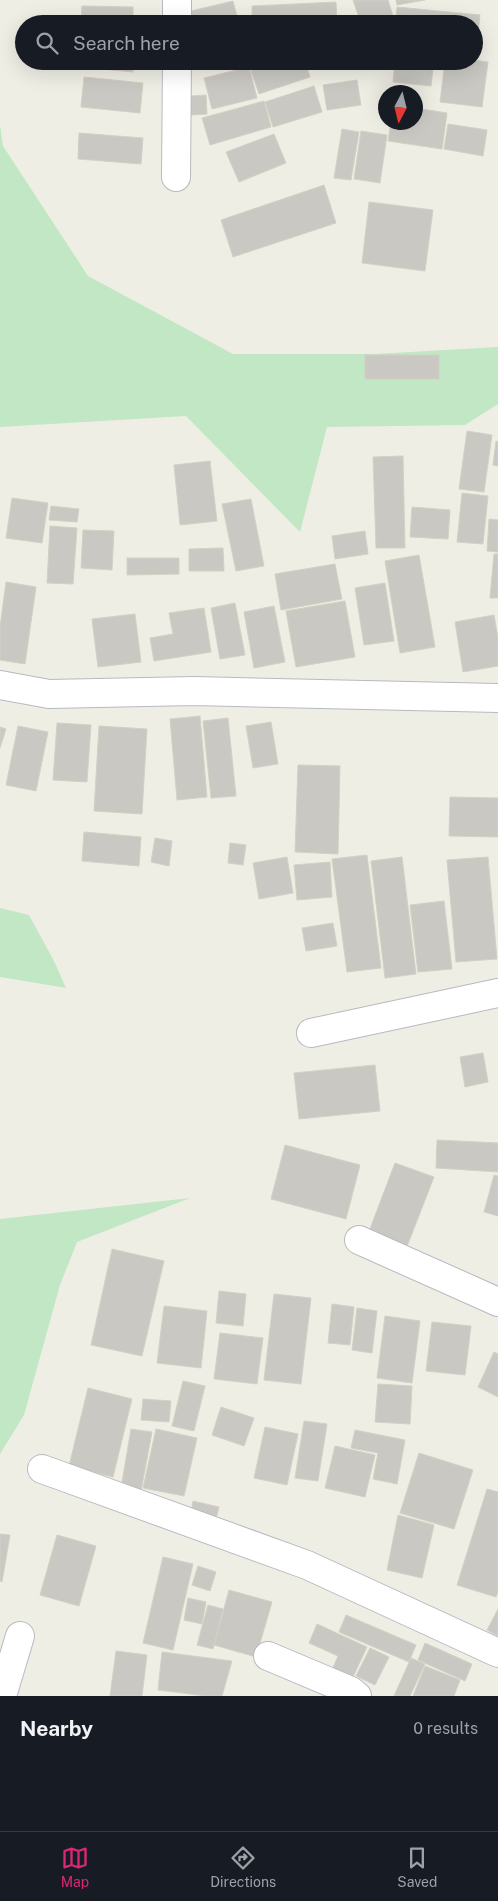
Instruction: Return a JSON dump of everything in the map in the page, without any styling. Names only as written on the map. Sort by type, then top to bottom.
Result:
[{"type":"street","points":[[177,0],[177,15]]},
{"type":"street","points":[[176,177],[177,70]]},
{"type":"street","points":[[0,685],[49,694],[194,690],[498,698]]},
{"type":"street","points":[[311,1033],[498,993]]},
{"type":"street","points":[[358,1240],[498,1302]]},
{"type":"street","points":[[42,1469],[306,1565],[498,1653]]},
{"type":"street","points":[[2,1696],[20,1636]]},
{"type":"street","points":[[268,1656],[351,1691],[357,1696]]},
{"type":"green space","points":[[0,125],[3,146],[88,276],[233,354],[375,354],[498,347],[498,404],[465,425],[327,427],[300,532],[186,416],[0,427]]},
{"type":"green space","points":[[0,908],[29,915],[54,961],[66,988],[0,977]]},
{"type":"green space","points":[[190,1198],[77,1242],[60,1285],[24,1415],[0,1454],[0,1219]]},
{"type":"building","points":[[353,0],[388,0],[393,15],[358,15]]},
{"type":"building","points":[[396,0],[425,0],[397,5]]},
{"type":"building","points":[[233,1],[237,15],[192,15],[191,11]]},
{"type":"building","points":[[336,2],[337,15],[252,15],[252,6]]},
{"type":"building","points":[[82,6],[133,7],[133,15],[82,15]]},
{"type":"building","points":[[397,7],[480,15],[396,15]]},
{"type":"building","points":[[483,61],[488,62],[482,107],[440,102],[444,70],[483,70]]},
{"type":"building","points":[[112,70],[133,70],[133,72]]},
{"type":"building","points":[[237,70],[250,70],[257,98],[212,109],[204,78]]},
{"type":"building","points":[[251,70],[308,70],[310,77],[259,94]]},
{"type":"building","points":[[394,70],[433,70],[431,86],[393,82]]},
{"type":"building","points":[[84,77],[143,83],[140,113],[81,107]]},
{"type":"building","points":[[357,80],[361,105],[327,110],[323,85]]},
{"type":"building","points":[[314,86],[322,112],[273,127],[265,102]]},
{"type":"building","points":[[206,95],[207,114],[191,115],[190,96]]},
{"type":"building","points":[[264,101],[271,127],[210,145],[202,118]]},
{"type":"building","points":[[423,109],[447,113],[442,149],[388,141],[390,130],[423,130]]},
{"type":"building","points":[[448,124],[487,130],[483,156],[444,149]]},
{"type":"building","points":[[342,129],[359,132],[351,180],[334,178]]},
{"type":"building","points":[[361,131],[387,135],[380,183],[354,179]]},
{"type":"building","points":[[79,133],[143,138],[141,164],[78,159]]},
{"type":"building","points":[[274,134],[286,163],[239,182],[226,152]]},
{"type":"building","points":[[324,185],[336,223],[233,257],[221,220]]},
{"type":"building","points":[[369,202],[433,210],[425,271],[362,263]]},
{"type":"building","points":[[365,355],[439,355],[439,379],[365,379]]},
{"type":"building","points":[[467,431],[492,435],[484,492],[459,489]]},
{"type":"building","points":[[496,441],[498,442],[498,466],[493,465]]},
{"type":"building","points":[[403,456],[405,548],[376,548],[373,457]]},
{"type":"building","points":[[210,461],[217,521],[180,525],[174,465]]},
{"type":"building","points":[[462,493],[488,496],[483,544],[457,542]]},
{"type":"building","points":[[12,498],[48,503],[42,543],[6,538]]},
{"type":"building","points":[[251,499],[264,566],[236,571],[222,504]]},
{"type":"building","points":[[51,506],[79,509],[77,522],[49,520]]},
{"type":"building","points":[[412,507],[450,510],[448,539],[410,537]]},
{"type":"building","points":[[489,519],[498,520],[498,552],[487,551]]},
{"type":"building","points":[[50,526],[77,528],[73,584],[47,583]]},
{"type":"building","points":[[83,530],[114,531],[112,570],[81,568]]},
{"type":"building","points":[[365,531],[368,554],[335,559],[332,536]]},
{"type":"building","points":[[223,548],[224,571],[189,571],[189,549]]},
{"type":"building","points":[[494,554],[498,554],[498,598],[490,598]]},
{"type":"building","points":[[419,555],[435,647],[400,653],[385,561]]},
{"type":"building","points":[[127,558],[179,558],[179,574],[127,575]]},
{"type":"building","points":[[335,564],[342,599],[281,610],[275,574]]},
{"type":"building","points":[[6,582],[36,587],[25,664],[0,660],[0,627]]},
{"type":"building","points":[[385,583],[394,641],[364,645],[355,588]]},
{"type":"building","points":[[345,601],[355,657],[296,667],[286,611]]},
{"type":"building","points":[[235,603],[245,655],[220,659],[211,608]]},
{"type":"building","points":[[274,606],[285,662],[254,668],[244,612]]},
{"type":"building","points":[[204,608],[211,652],[154,661],[150,638],[173,634],[169,613]]},
{"type":"building","points":[[135,614],[141,662],[98,667],[92,619]]},
{"type":"building","points":[[494,615],[498,638],[498,666],[463,672],[455,622]]},
{"type":"building","points":[[200,716],[207,797],[177,800],[170,719]]},
{"type":"building","points":[[228,718],[236,796],[211,798],[203,721]]},
{"type":"building","points":[[271,722],[278,764],[253,768],[246,726]]},
{"type":"building","points":[[57,723],[91,725],[87,782],[53,780]]},
{"type":"building","points":[[18,726],[48,732],[36,791],[6,785]]},
{"type":"building","points":[[99,726],[147,729],[142,814],[94,811]]},
{"type":"building","points":[[0,727],[6,729],[0,748]]},
{"type":"building","points":[[298,765],[340,766],[338,854],[295,852]]},
{"type":"building","points":[[450,797],[498,798],[498,837],[449,836]]},
{"type":"building","points":[[84,832],[141,837],[139,866],[82,861]]},
{"type":"building","points":[[155,838],[172,841],[169,866],[151,862]]},
{"type":"building","points":[[230,843],[246,845],[243,865],[228,863]]},
{"type":"building","points":[[367,855],[381,968],[347,972],[332,859]]},
{"type":"building","points":[[287,857],[293,893],[259,899],[253,863]]},
{"type":"building","points":[[402,857],[416,974],[385,978],[371,861]]},
{"type":"building","points":[[488,857],[497,959],[456,962],[447,860]]},
{"type":"building","points":[[330,862],[332,897],[297,900],[294,865]]},
{"type":"building","points":[[444,901],[452,969],[418,972],[410,905]]},
{"type":"building","points":[[333,923],[337,946],[306,951],[302,928]]},
{"type":"building","points":[[483,1053],[488,1082],[465,1087],[460,1057]]},
{"type":"building","points":[[375,1065],[380,1111],[299,1119],[294,1073]]},
{"type":"building","points":[[437,1140],[498,1143],[498,1172],[436,1168]]},
{"type":"building","points":[[285,1145],[360,1165],[346,1219],[271,1199]]},
{"type":"building","points":[[395,1163],[434,1177],[406,1249],[368,1234]]},
{"type":"building","points":[[494,1175],[498,1176],[498,1216],[484,1212]]},
{"type":"building","points":[[112,1249],[164,1261],[142,1356],[91,1345]]},
{"type":"building","points":[[219,1291],[246,1294],[243,1326],[216,1323]]},
{"type":"building","points":[[274,1294],[311,1298],[301,1384],[264,1380]]},
{"type":"building","points":[[332,1304],[354,1307],[350,1345],[328,1343]]},
{"type":"building","points":[[164,1306],[207,1311],[201,1368],[157,1363]]},
{"type":"building","points":[[357,1308],[377,1311],[372,1353],[352,1350]]},
{"type":"building","points":[[385,1316],[420,1321],[412,1383],[377,1378]]},
{"type":"building","points":[[432,1322],[471,1326],[465,1375],[426,1371]]},
{"type":"building","points":[[220,1333],[263,1338],[257,1384],[214,1379]]},
{"type":"building","points":[[494,1352],[498,1354],[498,1397],[478,1387]]},
{"type":"building","points":[[183,1381],[205,1386],[194,1431],[172,1426]]},
{"type":"building","points":[[378,1384],[412,1386],[410,1424],[375,1422]]},
{"type":"building","points":[[88,1388],[132,1399],[113,1477],[69,1466]]},
{"type":"building","points":[[143,1399],[171,1401],[169,1422],[141,1420]]},
{"type":"building","points":[[221,1407],[254,1418],[244,1446],[212,1435]]},
{"type":"building","points":[[304,1421],[327,1424],[318,1481],[295,1478]]},
{"type":"building","points":[[265,1427],[298,1434],[287,1485],[254,1478]]},
{"type":"building","points":[[131,1429],[152,1432],[141,1491],[121,1488]]},
{"type":"building","points":[[156,1429],[197,1438],[184,1496],[143,1488]]},
{"type":"building","points":[[355,1430],[405,1440],[397,1484],[373,1479],[378,1453],[351,1448]]},
{"type":"building","points":[[335,1446],[375,1455],[365,1497],[325,1488]]},
{"type":"building","points":[[419,1453],[473,1470],[454,1529],[400,1513]]},
{"type":"building","points":[[487,1489],[498,1492],[498,1592],[496,1597],[457,1585]]},
{"type":"building","points":[[193,1501],[219,1507],[215,1523],[190,1518]]},
{"type":"building","points":[[398,1515],[434,1525],[422,1578],[387,1570]]},
{"type":"building","points":[[0,1534],[10,1535],[2,1582],[0,1581]]},
{"type":"building","points":[[57,1535],[96,1546],[79,1606],[40,1595]]},
{"type":"building","points":[[163,1557],[193,1564],[173,1650],[143,1643]]},
{"type":"building","points":[[198,1566],[216,1572],[210,1591],[192,1585]]},
{"type":"building","points":[[229,1590],[272,1602],[256,1657],[214,1645]]},
{"type":"building","points":[[188,1598],[206,1602],[202,1624],[184,1620]]},
{"type":"building","points":[[208,1605],[223,1609],[213,1649],[197,1645]]},
{"type":"building","points":[[498,1609],[498,1636],[487,1630]]},
{"type":"building","points":[[346,1615],[416,1645],[409,1662],[339,1632]]},
{"type":"building","points":[[317,1624],[367,1647],[352,1679],[332,1670],[338,1656],[309,1643]]},
{"type":"building","points":[[425,1643],[472,1664],[465,1681],[418,1660]]},
{"type":"building","points":[[370,1648],[389,1657],[375,1685],[356,1676]]},
{"type":"building","points":[[116,1651],[147,1655],[142,1696],[110,1696]]},
{"type":"building","points":[[162,1652],[232,1661],[222,1696],[158,1690]]},
{"type":"building","points":[[411,1658],[425,1664],[410,1696],[394,1696]]},
{"type":"building","points":[[425,1666],[460,1680],[454,1696],[413,1696]]}]
